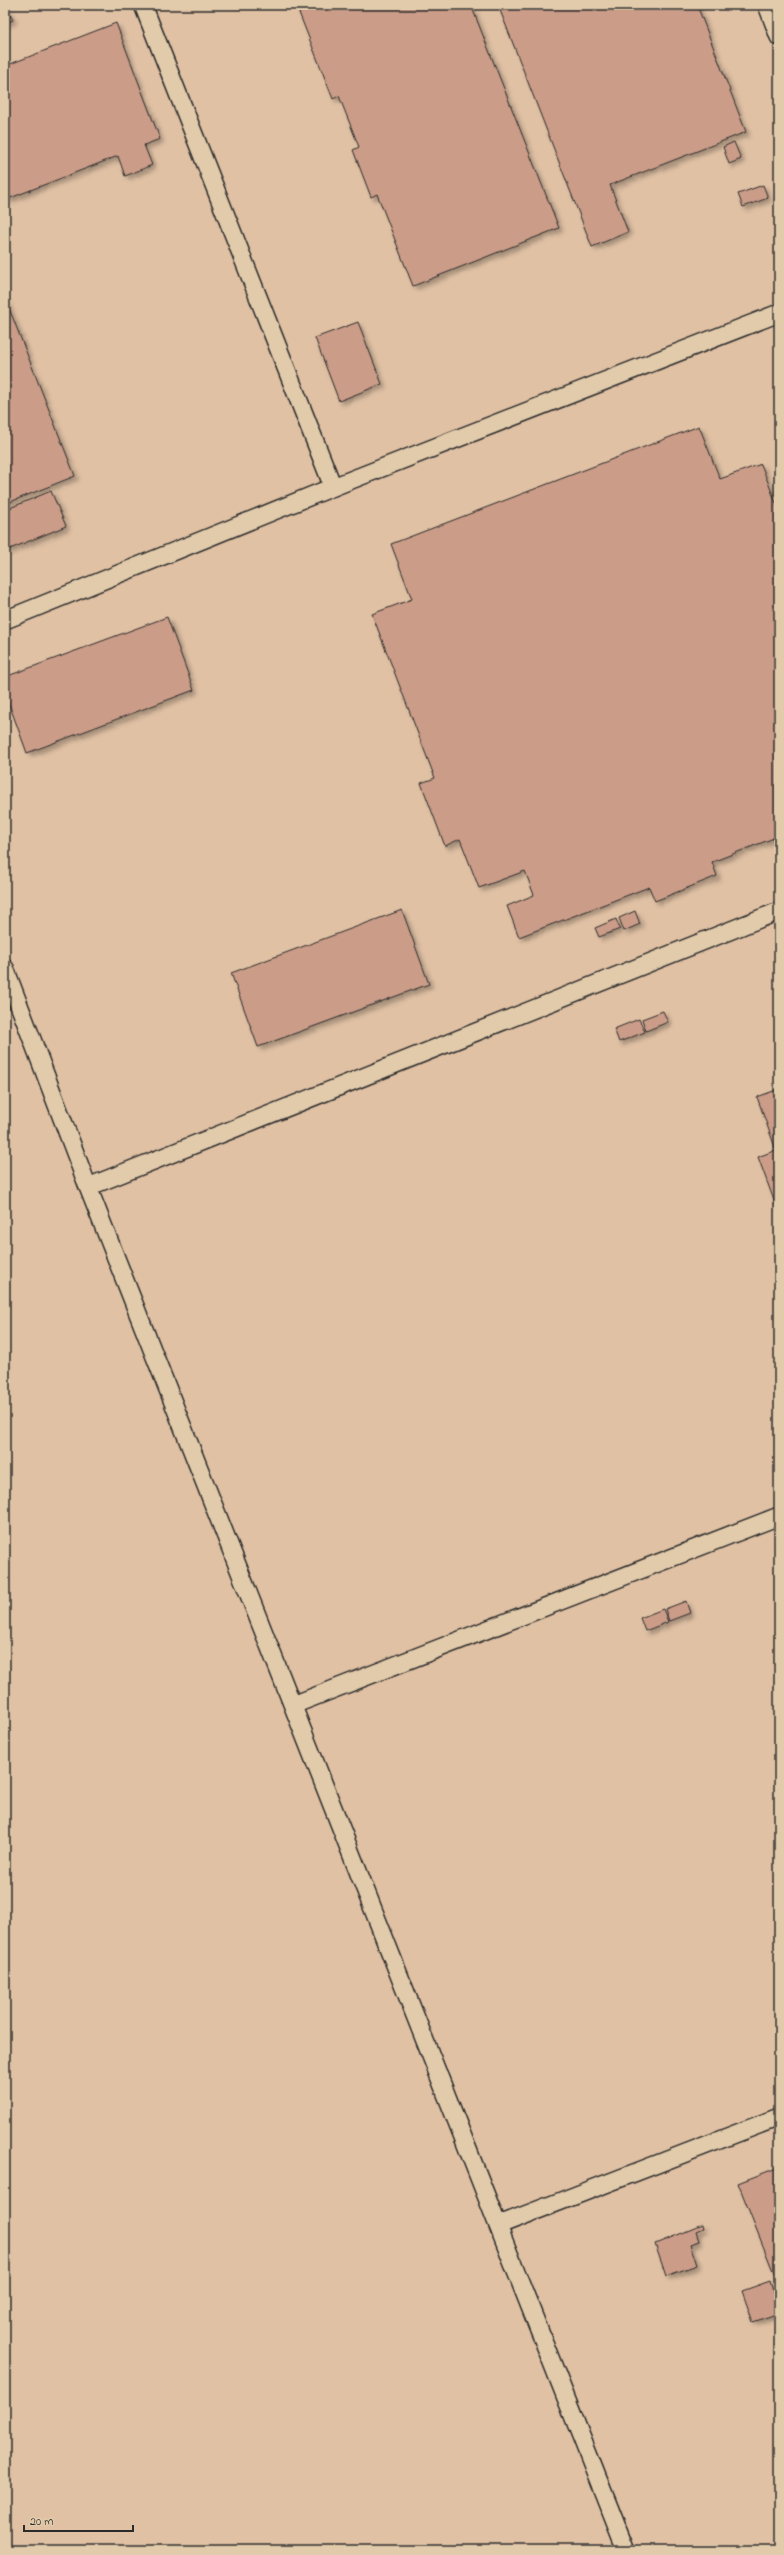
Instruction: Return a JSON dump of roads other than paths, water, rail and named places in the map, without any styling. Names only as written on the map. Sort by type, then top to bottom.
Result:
[{"type":"lane","points":[[143,5],[333,487]]},
{"type":"lane","points":[[766,5],[779,37]]},
{"type":"lane","points":[[5,620],[333,487],[779,313]]},
{"type":"lane","points":[[88,1187],[779,911]]},
{"type":"lane","points":[[5,968],[88,1187],[626,2550]]},
{"type":"lane","points":[[293,1705],[779,1516]]},
{"type":"lane","points":[[499,2225],[779,2117]]}]
